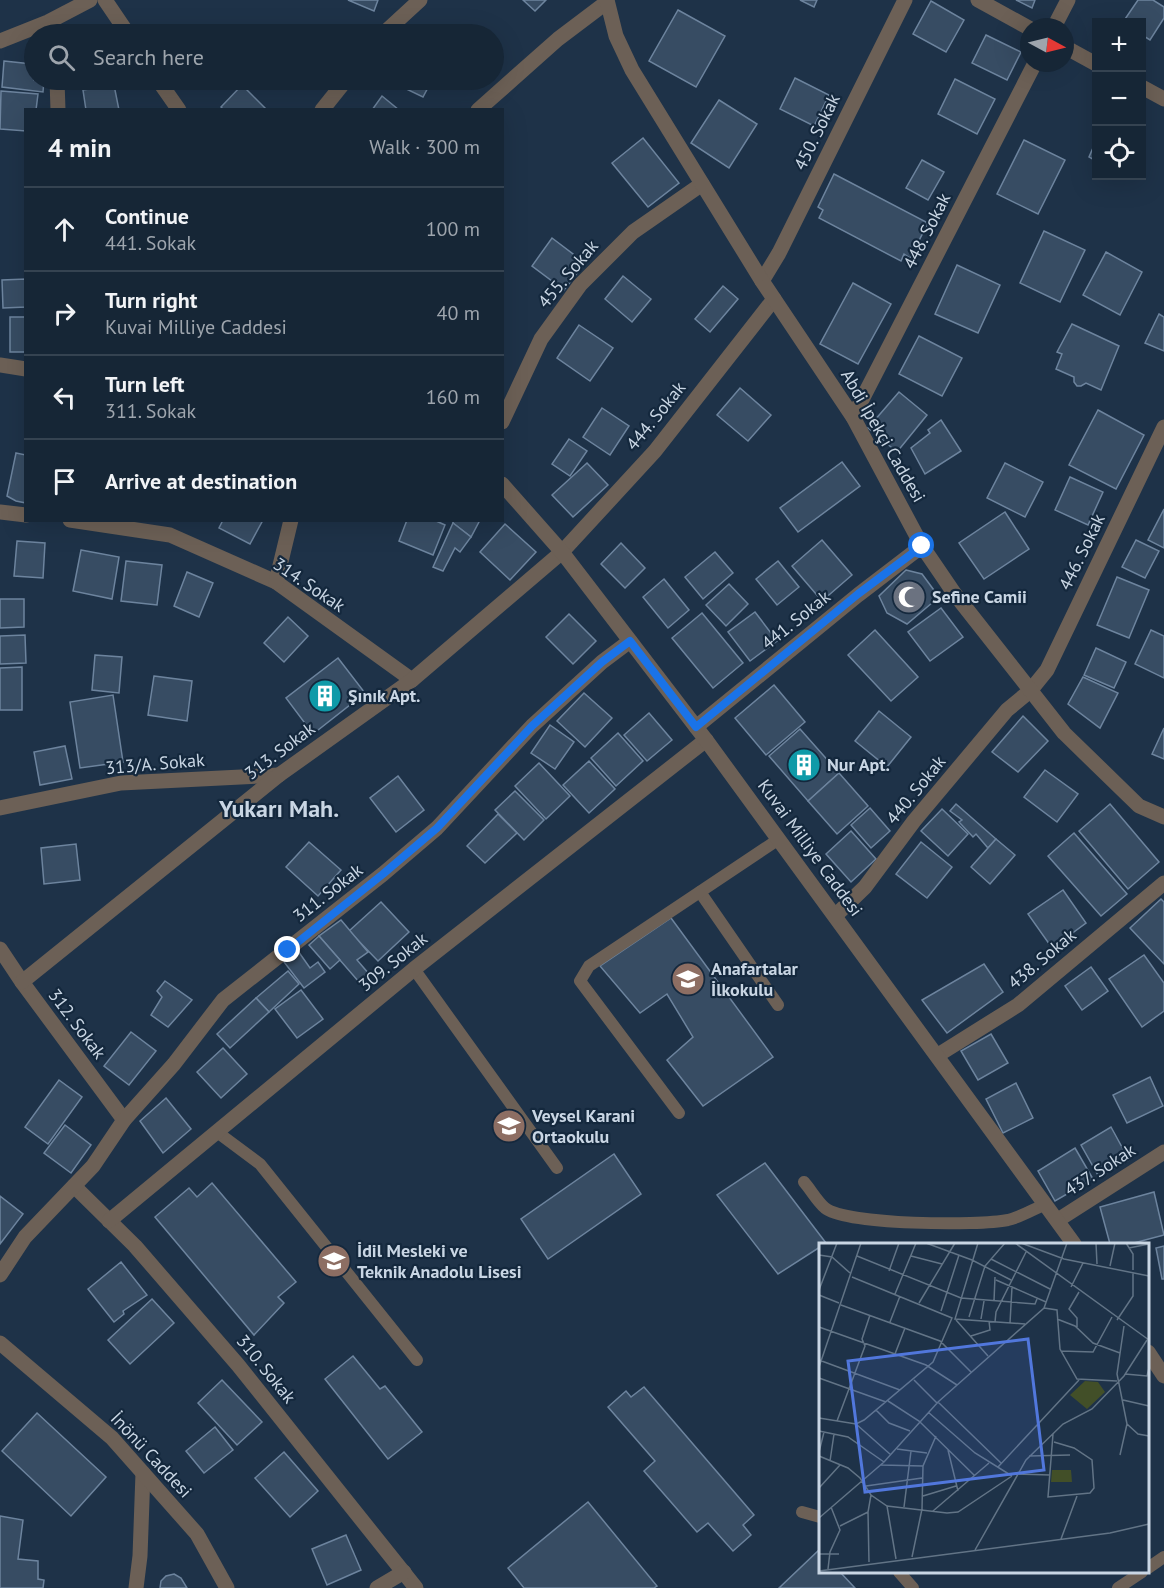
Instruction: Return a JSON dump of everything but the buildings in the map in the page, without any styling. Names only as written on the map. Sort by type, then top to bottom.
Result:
[{"type":"street","points":[[55,24],[90,0]]},
{"type":"street","points":[[105,0],[121,24]]},
{"type":"street","points":[[394,24],[420,0]]},
{"type":"street","name":"450. Sokak","points":[[762,281],[904,0]]},
{"type":"street","points":[[978,0],[1020,23]]},
{"type":"street","points":[[1059,18],[1068,0]]},
{"type":"street","points":[[504,87],[558,39],[607,1]]},
{"type":"street","name":"Abdi İpekçi Caddesi","points":[[607,1],[616,36],[632,70],[762,281],[853,417],[922,546],[954,593],[1064,733],[1139,806],[1164,817]]},
{"type":"street","points":[[0,41],[24,35]]},
{"type":"street","points":[[1074,52],[1092,62]]},
{"type":"street","name":"448. Sokak","points":[[853,417],[1030,72]]},
{"type":"street","points":[[1146,89],[1164,99]]},
{"type":"street","points":[[57,90],[58,108]]},
{"type":"street","points":[[165,90],[177,108]]},
{"type":"street","points":[[324,108],[338,90]]},
{"type":"street","points":[[480,108],[501,90]]},
{"type":"street","name":"455. Sokak","points":[[504,418],[541,339],[580,285],[633,232],[702,184]]},
{"type":"street","name":"444. Sokak","points":[[562,552],[655,451],[774,299]]},
{"type":"street","points":[[0,365],[24,369]]},
{"type":"street","name":"446. Sokak","points":[[1030,692],[1047,670],[1164,427]]},
{"type":"street","name":"Kuvai Milliye Caddesi","points":[[504,486],[562,552],[706,740],[938,1055],[1073,1243]]},
{"type":"street","points":[[0,512],[24,514]]},
{"type":"street","name":"314. Sokak","points":[[95,522],[171,528],[276,582],[412,680]]},
{"type":"street","points":[[276,582],[291,522]]},
{"type":"street","name":"441. Sokak","points":[[696,727],[858,594],[922,546]]},
{"type":"street","name":"313. Sokak","points":[[22,982],[279,775],[412,680],[562,552]]},
{"type":"street","name":"311. Sokak","points":[[0,1275],[25,1237],[93,1166],[124,1120],[174,1064],[223,1000],[383,874],[437,828],[532,726],[602,662],[630,641]]},
{"type":"street","name":"440. Sokak","points":[[835,916],[865,887],[914,821],[1007,710],[1030,692]]},
{"type":"street","name":"309. Sokak","points":[[109,1221],[414,969],[706,740]]},
{"type":"street","name":"313/A. Sokak","points":[[0,807],[121,783],[279,775]]},
{"type":"street","name":"438. Sokak","points":[[938,1055],[1018,1005],[1164,883]]},
{"type":"street","name":"312. Sokak","points":[[0,949],[124,1120]]},
{"type":"street","name":"437. Sokak","points":[[1058,1220],[1164,1152]]},
{"type":"street","name":"310. Sokak","points":[[74,1186],[135,1245],[238,1365],[416,1588]]},
{"type":"street","name":"İnönü Caddesi","points":[[0,1343],[112,1438],[197,1534],[227,1588]]},
{"type":"street","points":[[1149,1354],[1164,1376]]},
{"type":"street","points":[[136,1588],[140,1556],[143,1473]]},
{"type":"street","points":[[376,1588],[404,1572]]},
{"type":"lane","points":[[679,1113],[580,981],[589,966],[779,839]]},
{"type":"lane","points":[[700,892],[778,1005]]},
{"type":"lane","points":[[414,969],[557,1168]]},
{"type":"lane","points":[[217,1132],[260,1164],[417,1360]]},
{"type":"lane","points":[[804,1182],[826,1209],[857,1218],[888,1222],[945,1223],[1008,1220],[1046,1204]]},
{"type":"lane","points":[[802,1512],[819,1516]]},
{"type":"lane","points":[[1149,1567],[1164,1557]]},
{"type":"lane","points":[[900,1573],[913,1588]]},
{"type":"lane","points":[[1118,1588],[1140,1573]]},
{"type":"place","name":"Sefine Camii","points":[[909,597]]},
{"type":"place","name":"Şınık Apt.","points":[[325,696]]},
{"type":"place","name":"Nur Apt.","points":[[804,765]]},
{"type":"place","name":"Anafartalar İlkokulu","points":[[688,979]]},
{"type":"place","name":"Veysel Karani Ortaokulu","points":[[509,1126]]},
{"type":"place","name":"İdil Mesleki ve Teknik Anadolu Lisesi","points":[[334,1261]]},
{"type":"district","name":"Yukarı Mah.","points":[[279,809]]},
{"type":"route","points":[[288,950],[437,828],[532,726],[602,662],[630,641],[696,727],[858,594],[922,546]]}]
